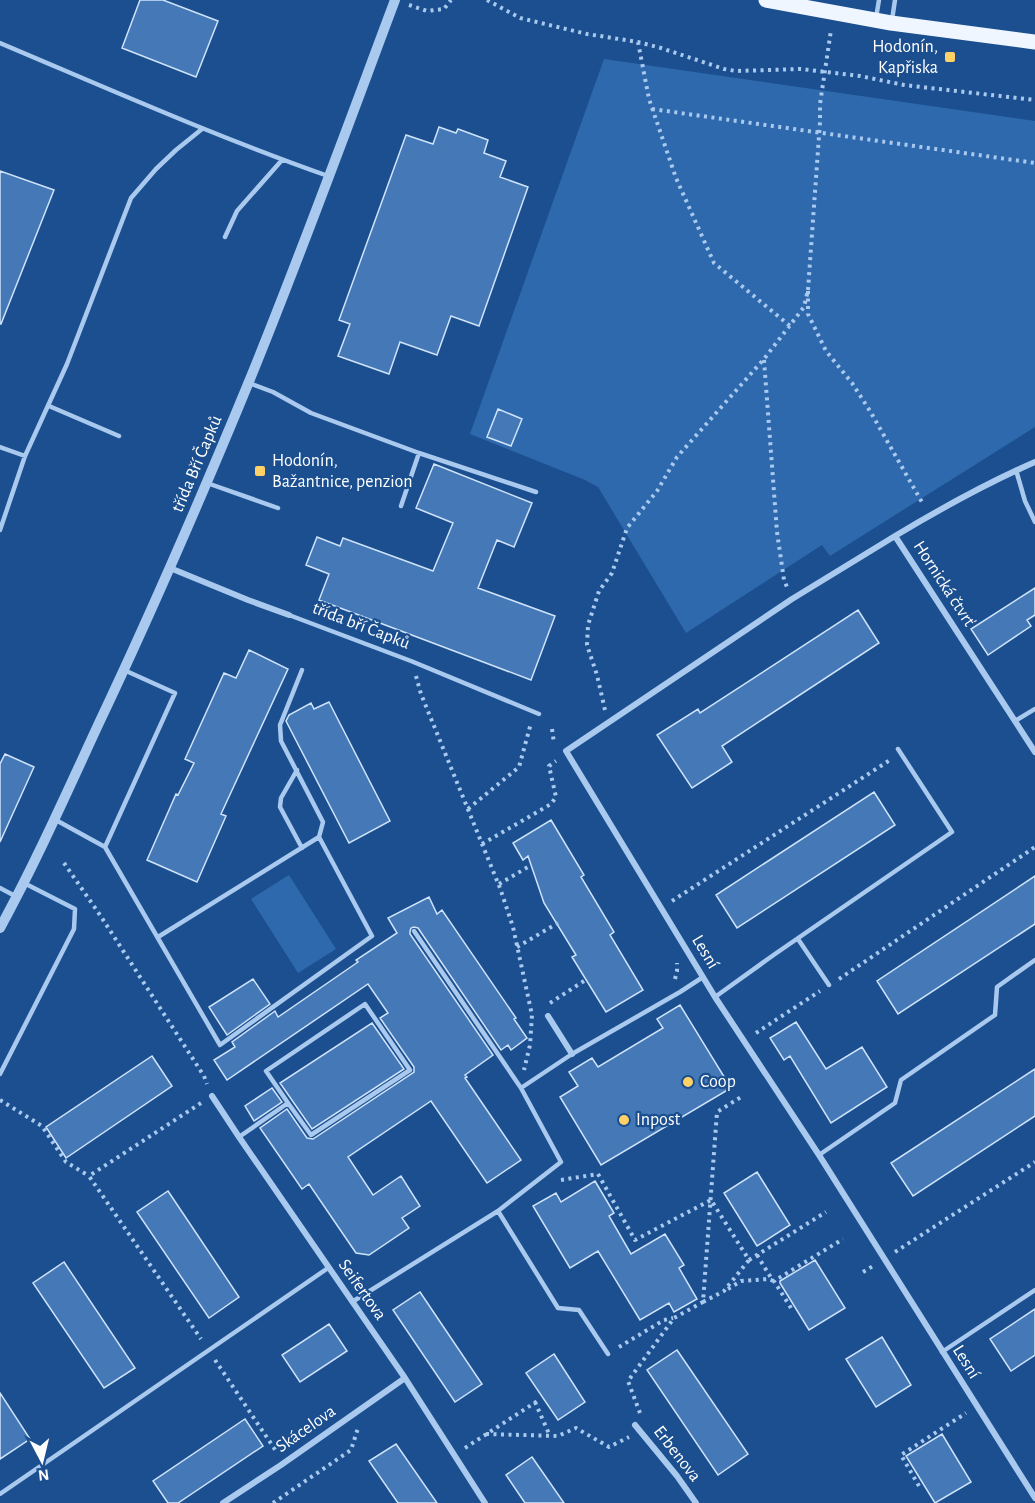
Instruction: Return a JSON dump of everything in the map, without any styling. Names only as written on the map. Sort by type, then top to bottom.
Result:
[{"type":"main road","points":[[766,0],[891,23],[1035,42]]},
{"type":"street","name":"třída Bří Čapků","points":[[0,928],[24,883],[124,670],[207,483],[400,2]]},
{"type":"street","name":"Hornická čtvrť","points":[[1035,462],[1016,470],[895,536],[1035,752]]},
{"type":"street","name":"Lesní","points":[[895,536],[792,599],[566,751],[715,998],[819,1155],[1034,1496]]},
{"type":"street","name":"třída bří Čapků","points":[[170,568],[290,615]]},
{"type":"street","points":[[548,1016],[572,1054]]},
{"type":"street","name":"Seifertova","points":[[212,1096],[405,1378],[485,1503]]},
{"type":"street","name":"Skácelova","points":[[224,1503],[405,1378]]},
{"type":"street","name":"Erbenova","points":[[635,1425],[696,1503]]},
{"type":"lane","points":[[876,20],[879,0]]},
{"type":"lane","points":[[891,23],[895,0]]},
{"type":"lane","points":[[0,43],[202,129],[329,177]]},
{"type":"lane","points":[[0,530],[25,456],[67,364],[131,198],[156,169],[202,129]]},
{"type":"lane","points":[[225,237],[237,211],[282,160]]},
{"type":"lane","points":[[249,383],[273,392],[311,413],[419,453],[536,492]]},
{"type":"lane","points":[[49,406],[119,436]]},
{"type":"lane","points":[[0,447],[25,456]]},
{"type":"lane","points":[[401,506],[419,453]]},
{"type":"lane","points":[[1016,470],[1025,501],[1035,522]]},
{"type":"lane","points":[[207,483],[278,508]]},
{"type":"lane","name":"třída bří Čapků","points":[[290,615],[411,661],[539,714]]},
{"type":"lane","points":[[105,847],[175,693],[124,670]]},
{"type":"lane","points":[[158,937],[319,837],[323,822],[281,741],[280,725],[302,670]]},
{"type":"lane","points":[[1015,721],[1035,709]]},
{"type":"lane","points":[[715,998],[952,832],[899,751]]},
{"type":"lane","points":[[297,770],[281,798],[280,807],[302,848]]},
{"type":"lane","points":[[54,819],[105,847],[220,1045],[372,936],[319,837]]},
{"type":"lane","points":[[0,1074],[74,929],[75,909],[24,883]]},
{"type":"lane","points":[[0,888],[17,897]]},
{"type":"lane","points":[[352,1302],[498,1211],[561,1161],[520,1088],[414,932]]},
{"type":"lane","points":[[798,939],[829,986]]},
{"type":"lane","points":[[819,1155],[895,1103],[901,1080],[995,1015],[997,987],[1035,960]]},
{"type":"lane","points":[[520,1088],[572,1054],[703,977]]},
{"type":"lane","points":[[365,1004],[410,1070],[311,1135],[288,1102],[266,1071],[365,1004]]},
{"type":"lane","points":[[239,1137],[288,1102]]},
{"type":"lane","points":[[498,1211],[558,1308],[579,1310],[608,1354]]},
{"type":"lane","points":[[0,1494],[328,1268]]},
{"type":"lane","points":[[942,1352],[1035,1290]]},
{"type":"path","points":[[400,2],[427,11],[444,9],[451,0]]},
{"type":"path","points":[[487,0],[520,18],[587,34],[638,42],[676,52],[724,69],[736,71],[801,69],[860,76],[904,85],[1035,100]]},
{"type":"path","points":[[832,26],[820,104],[808,314],[826,351],[852,382],[929,516]]},
{"type":"path","points":[[638,42],[649,99],[675,178],[714,263],[790,326]]},
{"type":"path","points":[[652,109],[1035,163]]},
{"type":"path","points":[[608,723],[597,675],[587,645],[588,625],[599,591],[612,573],[627,528],[657,491],[677,457],[764,359],[790,326],[804,307],[808,290]]},
{"type":"path","points":[[764,359],[777,532],[784,580],[792,599]]},
{"type":"path","points":[[411,661],[421,694],[499,884],[513,927],[532,1015],[530,1045],[520,1088]]},
{"type":"path","points":[[468,809],[519,767],[532,721],[539,714]]},
{"type":"path","points":[[661,908],[899,751]]},
{"type":"path","points":[[482,844],[551,804],[556,797],[549,766],[556,761]]},
{"type":"path","points":[[743,1041],[1035,847]]},
{"type":"path","points":[[64,863],[204,1076],[212,1096],[89,1176]]},
{"type":"path","points":[[499,884],[528,867]]},
{"type":"path","points":[[518,947],[558,923]]},
{"type":"path","points":[[532,1015],[587,979]]},
{"type":"path","points":[[703,1302],[717,1112],[741,1097]]},
{"type":"path","points":[[0,1100],[42,1126],[66,1162],[89,1176],[277,1452]]},
{"type":"path","points":[[863,1272],[1035,1162]]},
{"type":"path","points":[[548,1172],[554,1182],[598,1174],[635,1240],[711,1200]]},
{"type":"path","points":[[711,1200],[749,1260]]},
{"type":"path","points":[[724,1291],[749,1260],[826,1212]]},
{"type":"path","points":[[608,1354],[664,1320],[674,1318],[741,1281],[768,1279],[774,1281],[843,1239]]},
{"type":"path","points":[[757,1255],[790,1308]]},
{"type":"path","points":[[486,1434],[558,1436],[576,1428],[609,1447],[641,1432],[645,1427],[628,1381],[674,1318]]},
{"type":"path","points":[[454,1455],[537,1401],[550,1436]]},
{"type":"path","points":[[919,1486],[901,1455],[977,1407]]},
{"type":"path","points":[[273,1503],[351,1450],[360,1422]]},
{"type":"shaded area","points":[[604,59],[1035,121],[1035,427],[830,556],[822,545],[686,633],[598,487],[470,434]]},
{"type":"shaded area","points":[[289,875],[336,949],[298,973],[251,899]]},
{"type":"building","points":[[140,0],[163,0],[218,21],[196,77],[122,48]]},
{"type":"building","points":[[439,127],[456,133],[458,129],[488,140],[484,153],[506,161],[500,177],[528,187],[479,326],[451,316],[437,355],[400,342],[389,374],[338,356],[350,324],[339,320],[406,135],[433,144]]},
{"type":"building","points":[[0,171],[54,190],[1,324],[0,324]]},
{"type":"building","points":[[498,409],[522,419],[511,446],[487,437]]},
{"type":"building","points":[[434,464],[532,503],[514,547],[497,540],[478,588],[555,616],[531,680],[319,600],[329,574],[306,565],[317,537],[340,546],[343,538],[433,571],[453,523],[416,508]]},
{"type":"building","points":[[1035,588],[1035,615],[1027,620],[1031,626],[988,655],[971,629]]},
{"type":"building","points":[[858,610],[879,643],[722,746],[732,762],[692,788],[657,735],[698,709],[700,713]]},
{"type":"building","points":[[249,650],[288,669],[221,814],[226,816],[197,882],[147,860],[176,794],[178,795],[194,763],[185,759],[224,673],[236,678]]},
{"type":"building","points":[[329,702],[390,821],[349,843],[286,721],[289,715],[311,703],[314,709]]},
{"type":"building","points":[[5,754],[34,767],[0,842],[0,764]]},
{"type":"building","points":[[874,792],[895,825],[737,928],[716,895]]},
{"type":"building","points":[[551,820],[614,932],[610,935],[643,990],[606,1012],[572,957],[576,955],[544,903],[528,856],[523,860],[513,843]]},
{"type":"building","points":[[1035,876],[1035,924],[898,1014],[877,981]]},
{"type":"building","points":[[429,897],[437,914],[442,910],[516,1018],[514,1019],[527,1038],[511,1050],[508,1045],[501,1050],[418,928],[411,928],[410,934],[493,1055],[465,1075],[467,1077],[465,1078],[521,1160],[487,1183],[431,1101],[348,1157],[373,1195],[401,1176],[420,1206],[402,1218],[409,1228],[369,1255],[356,1253],[309,1184],[302,1189],[260,1128],[287,1109],[307,1138],[313,1139],[414,1072],[414,1067],[380,1018],[388,1013],[368,984],[227,1080],[214,1060],[235,1047],[232,1042],[275,1011],[278,1017],[397,933],[388,918]]},
{"type":"building","points":[[253,979],[270,1004],[227,1035],[209,1007]]},
{"type":"building","points":[[680,1005],[731,1088],[601,1165],[560,1097],[578,1086],[569,1072],[592,1058],[598,1067],[663,1028],[657,1019]]},
{"type":"building","points":[[796,1022],[826,1069],[862,1047],[887,1087],[831,1123],[790,1056],[784,1060],[770,1038]]},
{"type":"building","points":[[372,1023],[404,1069],[312,1129],[280,1083]]},
{"type":"building","points":[[152,1056],[172,1086],[66,1158],[46,1127]]},
{"type":"building","points":[[1035,1069],[1035,1116],[913,1196],[891,1163]]},
{"type":"building","points":[[272,1088],[282,1102],[254,1121],[245,1106]]},
{"type":"building","points":[[757,1172],[790,1225],[757,1246],[724,1193]]},
{"type":"building","points":[[595,1181],[614,1213],[609,1216],[631,1254],[665,1234],[684,1265],[679,1268],[697,1299],[674,1312],[669,1303],[640,1320],[598,1251],[570,1268],[533,1206],[556,1193],[561,1202]]},
{"type":"building","points":[[168,1191],[239,1297],[209,1318],[137,1212]]},
{"type":"building","points":[[815,1260],[845,1308],[809,1330],[780,1281]]},
{"type":"building","points":[[64,1262],[135,1368],[104,1388],[33,1283]]},
{"type":"building","points":[[420,1292],[482,1384],[455,1402],[393,1310]]},
{"type":"building","points":[[1035,1309],[1035,1355],[1011,1371],[990,1339]]},
{"type":"building","points":[[329,1324],[347,1351],[300,1382],[282,1355]]},
{"type":"building","points":[[882,1337],[911,1385],[876,1407],[846,1359]]},
{"type":"building","points":[[677,1350],[748,1454],[718,1475],[647,1370]]},
{"type":"building","points":[[554,1354],[585,1402],[558,1420],[526,1373]]},
{"type":"building","points":[[0,1393],[30,1439],[0,1459]]},
{"type":"building","points":[[245,1419],[263,1446],[178,1503],[168,1503],[153,1481]]},
{"type":"building","points":[[942,1434],[971,1482],[935,1503],[906,1456]]},
{"type":"building","points":[[396,1444],[437,1503],[398,1503],[369,1461]]},
{"type":"building","points":[[532,1457],[564,1503],[525,1503],[506,1475]]},
{"type":"place","name":"Hodonín, Kapřiska","points":[[950,57]]},
{"type":"place","name":"Hodonín, Bažantnice, penzion","points":[[260,471]]},
{"type":"place","name":"Coop","points":[[688,1082]]},
{"type":"place","name":"Inpost","points":[[624,1120]]}]
